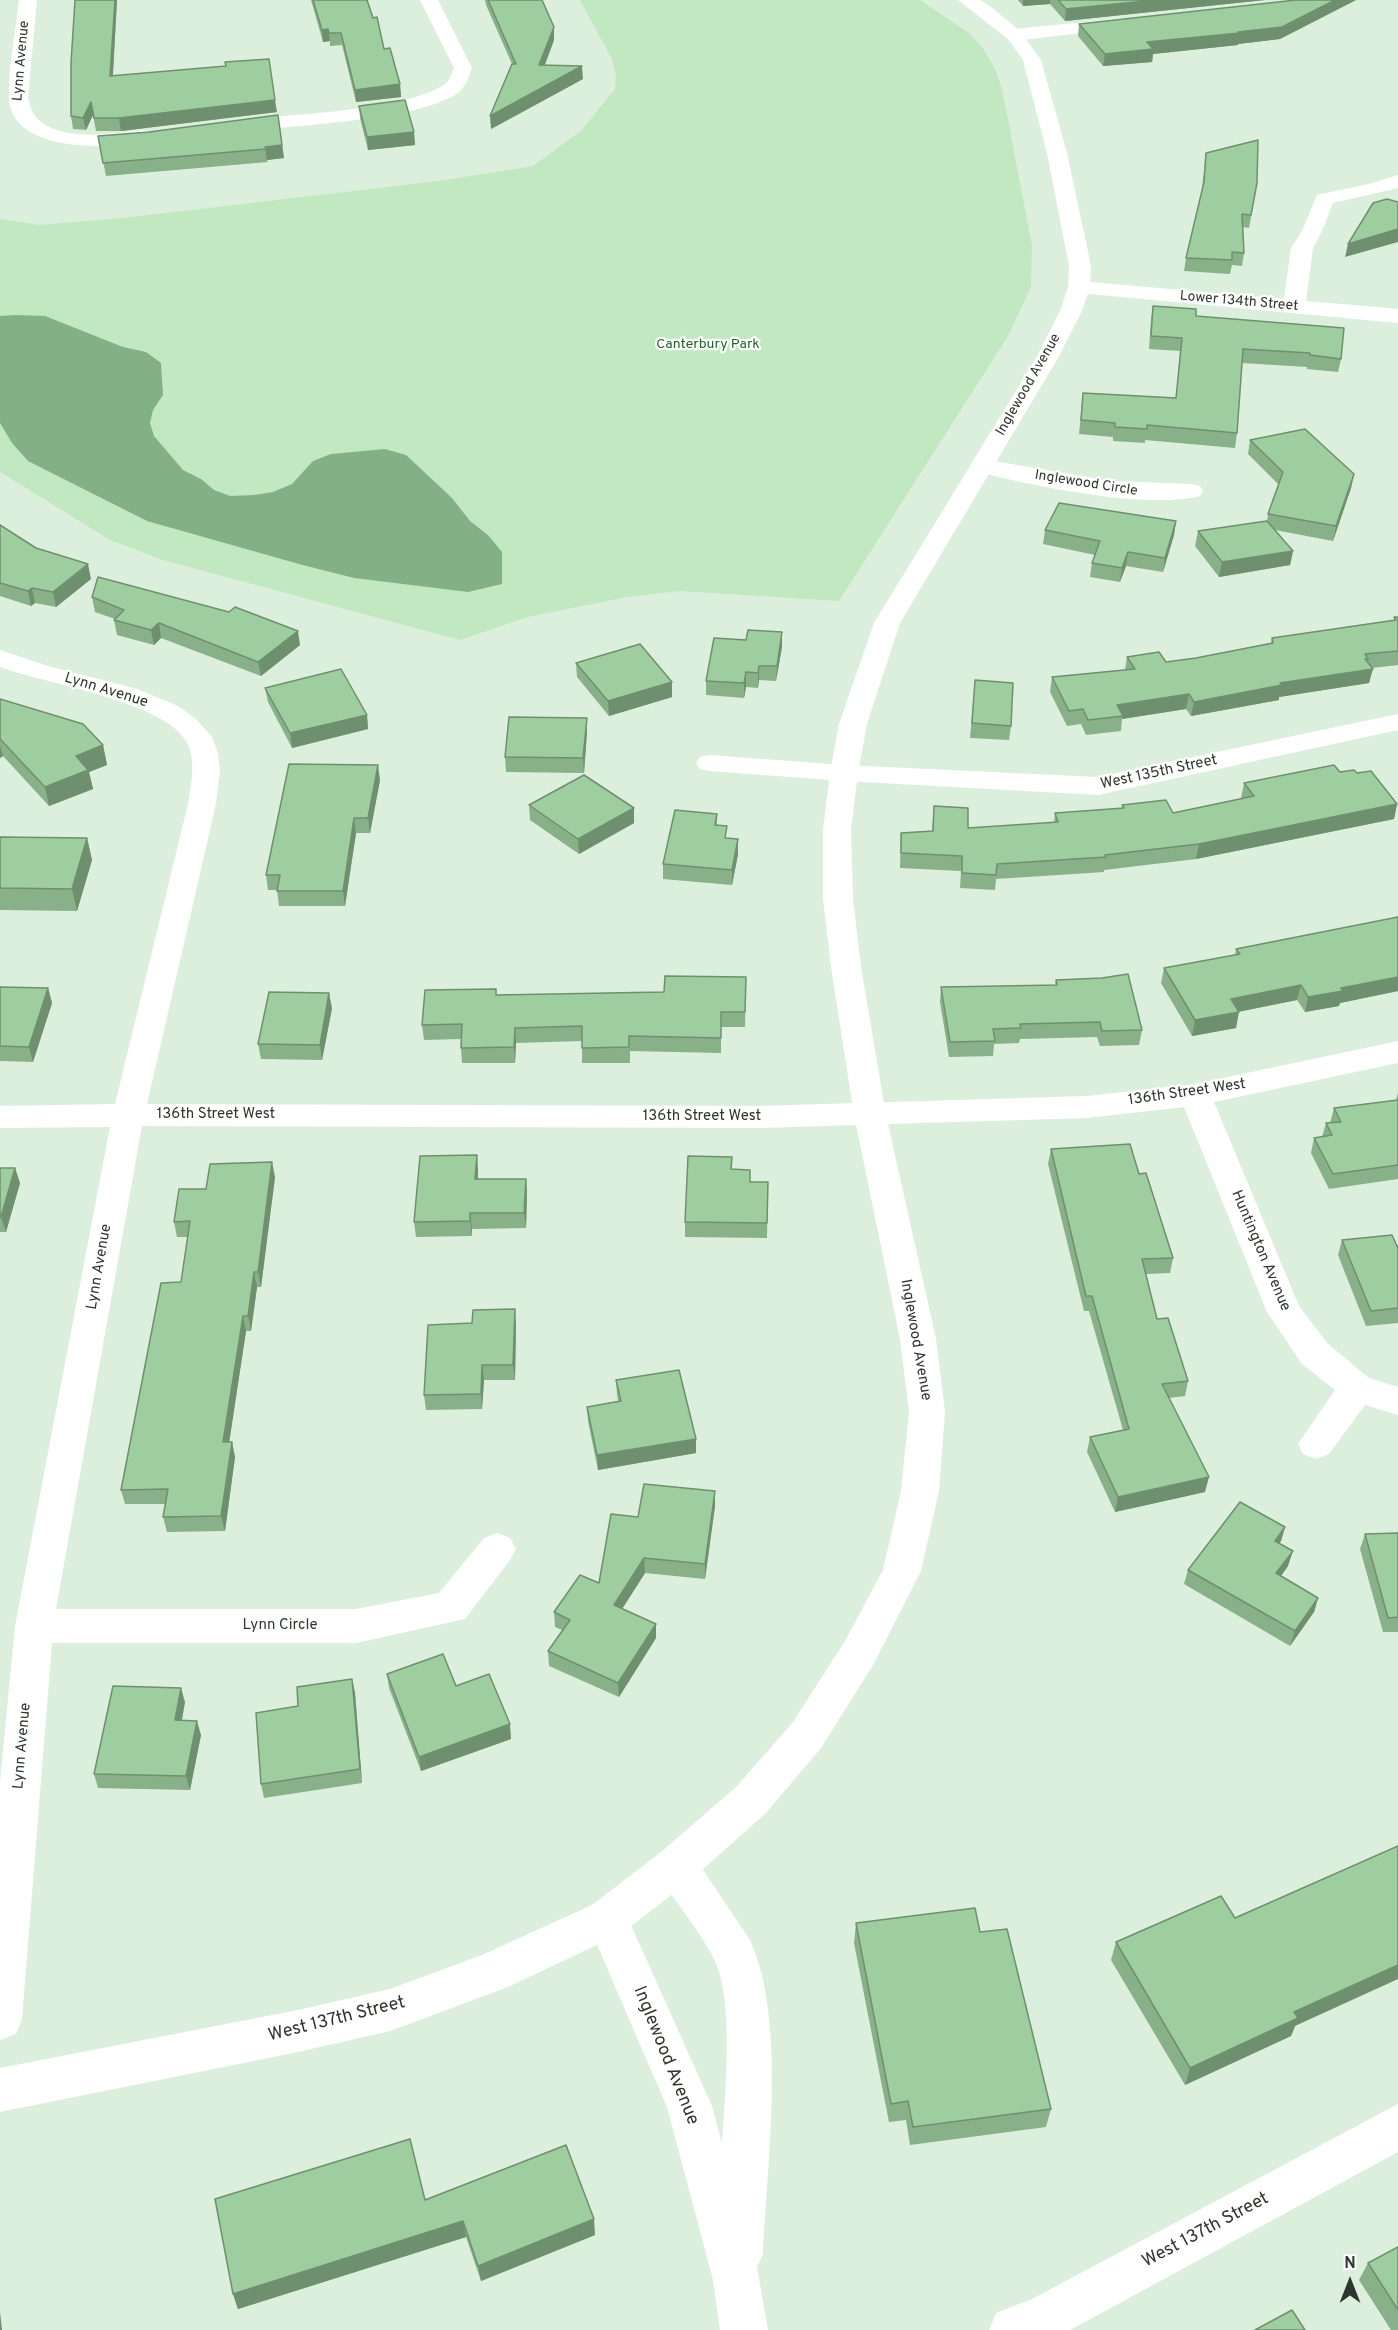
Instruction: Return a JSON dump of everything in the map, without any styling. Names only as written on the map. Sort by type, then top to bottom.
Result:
[{"type":"street","name":"Lynn Avenue","points":[[28,0],[18,98],[19,110],[24,119],[36,129],[56,136],[82,139],[120,139],[161,134]]},
{"type":"street","points":[[215,128],[404,105],[433,98],[452,88],[463,68],[429,0]]},
{"type":"street","name":"Inglewood Avenue","points":[[744,2330],[737,2280],[689,2106],[607,1918],[676,1866],[751,1800],[807,1735],[859,1653],[902,1571],[920,1491],[927,1412],[918,1339],[870,1115],[838,899],[837,830],[844,773],[853,724],[888,623],[1047,358],[1071,311],[1079,287],[1080,266],[1044,101],[1032,60],[1014,35],[985,11],[967,0]]},
{"type":"street","points":[[1014,35],[1145,21]]},
{"type":"street","points":[[1294,307],[1302,248],[1312,231],[1324,199],[1374,189],[1398,181]]},
{"type":"street","name":"Lower 134th Street","points":[[1079,287],[1398,316]]},
{"type":"street","name":"Inglewood Circle","points":[[982,466],[1112,491],[1152,494],[1191,491]]},
{"type":"street","name":"Lynn Avenue","points":[[0,658],[40,672],[139,698],[177,717],[199,737],[207,767],[202,804],[128,1115],[34,1626],[0,2019]]},
{"type":"street","name":"West 135th Street","points":[[844,773],[1098,786],[1398,722]]},
{"type":"street","points":[[710,763],[844,773]]},
{"type":"street","name":"136th Street West","points":[[0,1117],[128,1115],[759,1117],[1087,1107],[1195,1095],[1398,1052]]},
{"type":"street","name":"Huntington Avenue","points":[[1195,1095],[1284,1312],[1315,1354],[1357,1388]]},
{"type":"street","points":[[1316,1444],[1357,1388],[1398,1401]]},
{"type":"street","name":"Lynn Circle","points":[[34,1626],[356,1626],[451,1607],[497,1549]]},
{"type":"street","name":"Inglewood Avenue","points":[[676,1866],[735,1954],[747,2005],[748,2095],[737,2280]]},
{"type":"street","name":"West 137th Street","points":[[0,2090],[390,2010],[493,1972],[607,1918]]},
{"type":"street","name":"West 137th Street","points":[[0,2080],[125,2065]]},
{"type":"street","name":"West 137th Street","points":[[1012,2330],[1046,2317],[1398,2127]]},
{"type":"green space","name":"Canterbury Park","points":[[580,0],[920,0],[969,33],[982,47],[994,67],[1002,88],[1032,246],[1031,287],[1008,336],[839,601],[680,591],[627,597],[528,617],[460,640],[163,560],[110,540],[0,472],[0,219],[39,225],[123,218],[439,181],[533,166],[581,131],[615,89],[616,76],[612,59]]},
{"type":"shaded area","points":[[0,316],[45,316],[123,347],[146,352],[161,363],[163,395],[153,410],[150,423],[154,436],[183,470],[201,479],[214,490],[230,496],[273,492],[292,484],[313,461],[331,454],[385,449],[406,455],[452,498],[470,521],[488,535],[502,552],[502,584],[468,592],[354,578],[299,564],[147,521],[28,461],[12,443],[0,423]]},
{"type":"building","points":[[75,0],[115,0],[110,76],[226,66],[225,62],[269,59],[275,100],[119,118],[94,118],[91,102],[83,118],[71,116],[71,63]]},
{"type":"building","points":[[313,0],[367,0],[373,18],[377,17],[384,49],[390,48],[400,84],[355,90],[341,33],[329,33],[328,29],[322,30]]},
{"type":"building","points":[[488,0],[542,0],[554,27],[539,65],[582,66],[490,116],[512,64],[516,64]]},
{"type":"building","points":[[1058,0],[1155,0],[1066,9]]},
{"type":"building","points":[[1296,0],[1335,0],[1282,27],[1147,42],[1153,49],[1105,54],[1079,24]]},
{"type":"building","points":[[405,100],[414,132],[367,137],[359,106]]},
{"type":"building","points":[[278,115],[282,145],[265,147],[266,149],[103,163],[98,136],[149,132]]},
{"type":"building","points":[[1258,140],[1257,183],[1251,215],[1242,214],[1244,253],[1232,252],[1232,260],[1186,258],[1204,182],[1206,153]]},
{"type":"building","points":[[1387,199],[1398,202],[1398,229],[1348,244],[1373,203]]},
{"type":"building","points":[[1153,306],[1196,309],[1196,316],[1344,328],[1341,359],[1310,355],[1310,353],[1243,349],[1237,433],[1147,425],[1147,429],[1115,427],[1115,423],[1081,420],[1083,393],[1176,398],[1182,338],[1151,336]]},
{"type":"building","points":[[1305,429],[1354,474],[1336,526],[1268,514],[1283,472],[1250,440]]},
{"type":"building","points":[[1059,503],[1176,521],[1165,558],[1128,552],[1122,568],[1092,563],[1100,541],[1045,530]]},
{"type":"building","points":[[1267,521],[1293,551],[1222,562],[1198,531]]},
{"type":"building","points":[[0,525],[36,548],[88,564],[53,592],[32,588],[28,591],[0,583]]},
{"type":"building","points":[[98,577],[229,612],[235,607],[298,631],[258,662],[159,623],[151,630],[114,620],[124,610],[92,597]]},
{"type":"building","points":[[1394,617],[1398,617],[1398,651],[1365,654],[1368,659],[1365,659],[1373,669],[1280,683],[1282,685],[1194,702],[1189,694],[1117,705],[1123,716],[1088,720],[1083,709],[1069,711],[1052,677],[1135,669],[1127,657],[1159,652],[1166,662],[1196,658],[1273,643],[1272,638],[1396,620]]},
{"type":"building","points":[[748,630],[782,632],[777,666],[759,666],[758,673],[746,672],[744,683],[706,681],[714,638],[746,640]]},
{"type":"building","points":[[640,644],[672,682],[608,701],[576,663]]},
{"type":"building","points":[[341,669],[367,715],[290,733],[265,688]]},
{"type":"building","points":[[975,680],[1013,683],[1011,726],[972,723]]},
{"type":"building","points":[[0,699],[83,724],[103,745],[76,756],[88,770],[45,787],[0,739]]},
{"type":"building","points":[[509,717],[587,718],[583,758],[505,757]]},
{"type":"building","points":[[289,764],[378,765],[368,818],[354,818],[343,891],[277,891],[280,875],[266,875]]},
{"type":"building","points":[[1334,765],[1340,772],[1371,771],[1397,804],[1199,844],[1105,855],[1106,857],[997,864],[996,875],[962,873],[962,856],[901,853],[901,833],[933,831],[934,806],[968,808],[968,828],[1058,822],[1055,813],[1124,808],[1122,805],[1166,800],[1173,813],[1254,796],[1244,783]]},
{"type":"building","points":[[584,775],[634,808],[578,839],[529,805]]},
{"type":"building","points":[[675,810],[717,814],[715,825],[727,826],[725,838],[738,839],[732,870],[663,864]]},
{"type":"building","points":[[0,837],[87,838],[72,889],[0,888]]},
{"type":"building","points":[[1398,917],[1398,977],[1341,988],[1343,991],[1308,997],[1301,985],[1231,999],[1239,1012],[1195,1020],[1164,968],[1240,954],[1236,949]]},
{"type":"building","points":[[1128,974],[1142,1030],[1102,1031],[1100,1022],[1020,1024],[1021,1028],[993,1029],[995,1041],[950,1042],[941,987],[1057,985],[1056,980],[1102,978]]},
{"type":"building","points":[[665,976],[746,977],[745,1012],[721,1012],[721,1038],[629,1036],[629,1047],[582,1048],[582,1026],[515,1028],[514,1047],[461,1048],[462,1024],[422,1025],[425,990],[496,989],[496,995],[664,992]]},
{"type":"building","points":[[0,987],[48,988],[29,1047],[0,1046]]},
{"type":"building","points":[[269,992],[329,993],[320,1045],[258,1044]]},
{"type":"building","points":[[1398,1100],[1398,1165],[1333,1174],[1314,1138],[1332,1135],[1326,1123],[1341,1122],[1334,1108]]},
{"type":"building","points":[[1130,1144],[1139,1174],[1146,1173],[1173,1258],[1142,1259],[1157,1319],[1168,1318],[1188,1381],[1162,1384],[1209,1477],[1118,1497],[1090,1437],[1129,1429],[1092,1296],[1086,1296],[1051,1149]]},
{"type":"building","points":[[477,1155],[475,1179],[526,1179],[524,1213],[470,1213],[470,1221],[414,1222],[420,1156]]},
{"type":"building","points":[[688,1156],[732,1157],[731,1169],[750,1170],[750,1182],[768,1182],[767,1223],[685,1222]]},
{"type":"building","points":[[272,1162],[258,1272],[254,1272],[248,1316],[243,1316],[223,1442],[232,1442],[221,1516],[163,1517],[168,1489],[121,1490],[161,1283],[181,1282],[190,1221],[174,1222],[179,1189],[206,1189],[210,1164]]},
{"type":"building","points":[[0,1168],[15,1168],[1,1217],[0,1217]]},
{"type":"building","points":[[1392,1235],[1398,1248],[1398,1308],[1371,1311],[1342,1240]]},
{"type":"building","points":[[515,1309],[513,1365],[482,1365],[481,1394],[424,1395],[428,1325],[472,1323],[473,1310]]},
{"type":"building","points":[[679,1370],[696,1439],[597,1455],[587,1407],[621,1401],[616,1380]]},
{"type":"building","points":[[644,1484],[715,1491],[705,1564],[644,1558],[614,1605],[656,1624],[618,1683],[548,1651],[570,1620],[554,1612],[580,1575],[599,1583],[611,1514],[638,1517]]},
{"type":"building","points":[[1240,1502],[1285,1527],[1275,1541],[1293,1551],[1276,1573],[1318,1598],[1295,1631],[1188,1570]]},
{"type":"building","points":[[1398,1533],[1398,1617],[1388,1618],[1365,1534]]},
{"type":"building","points":[[443,1654],[456,1686],[489,1674],[510,1724],[419,1757],[387,1674]]},
{"type":"building","points":[[352,1679],[360,1769],[261,1784],[256,1713],[298,1706],[297,1687]]},
{"type":"building","points":[[113,1686],[181,1688],[175,1720],[197,1721],[186,1776],[94,1774]]},
{"type":"building","points":[[1398,1846],[1398,1965],[1294,2012],[1298,2018],[1190,2068],[1116,1942],[1221,1896],[1235,1918]]},
{"type":"building","points":[[975,1908],[980,1932],[1007,1929],[1051,2109],[913,2127],[908,2101],[891,2104],[856,1923]]},
{"type":"building","points":[[410,2139],[425,2200],[566,2145],[594,2219],[478,2266],[463,2221],[233,2294],[215,2199]]},
{"type":"building","points":[[1398,2247],[1398,2310],[1368,2263]]},
{"type":"building","points":[[1292,2310],[1305,2330],[1255,2330]]}]
